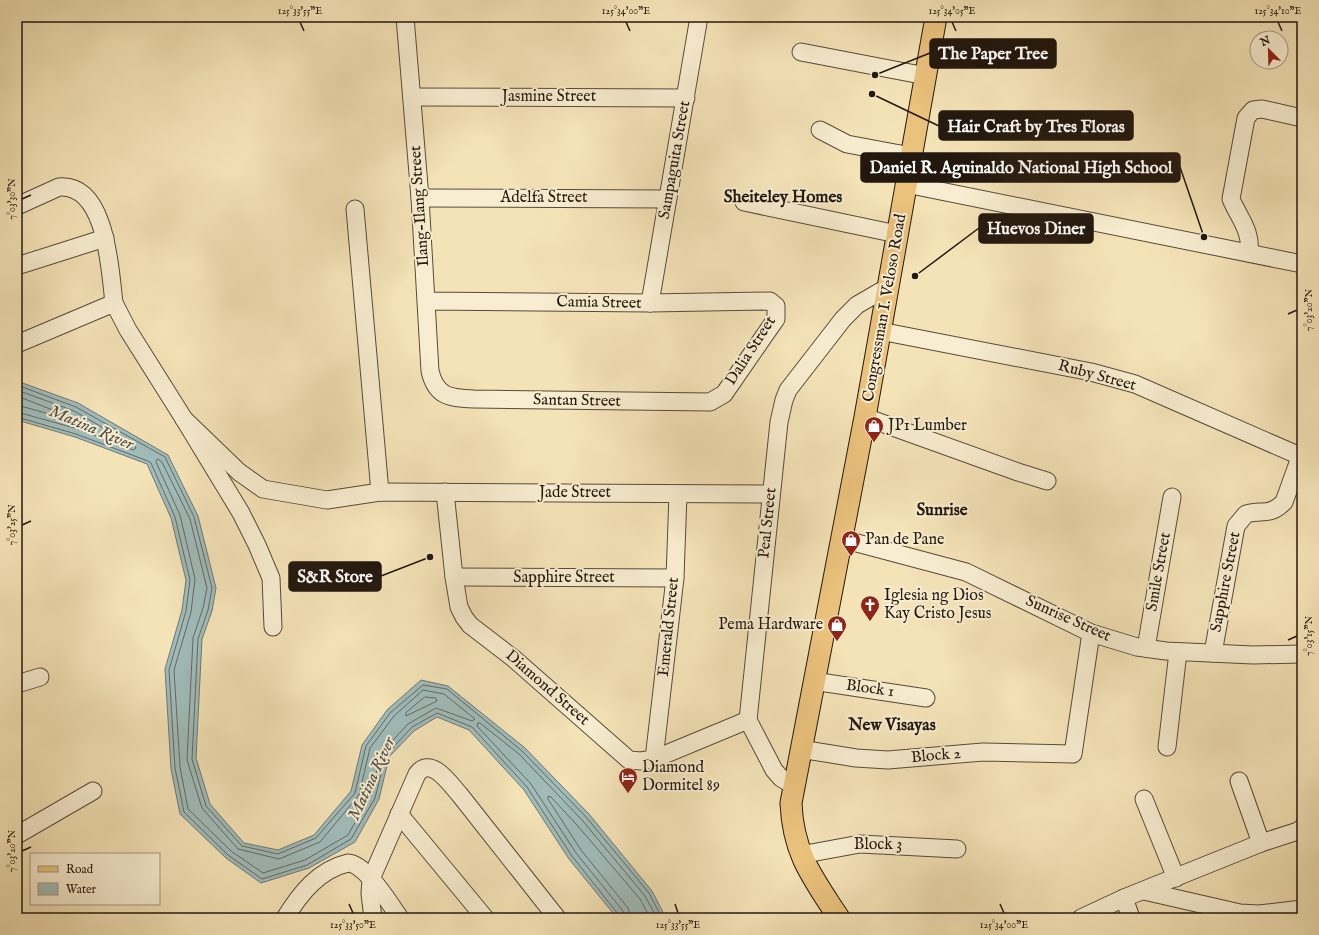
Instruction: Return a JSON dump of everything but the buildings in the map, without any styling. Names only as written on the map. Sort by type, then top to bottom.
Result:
[{"type":"main road","name":"Congressman I. Veloso Road","points":[[839,918],[800,855],[794,838],[791,803],[813,681],[866,417],[936,17]]},
{"type":"street","name":"Ilang-Ilang Street","points":[[405,17],[420,198],[430,371],[432,381],[441,392]]},
{"type":"street","name":"Sampaguita Street","points":[[650,304],[699,17]]},
{"type":"street","points":[[801,52],[926,76]]},
{"type":"street","name":"Jasmine Street","points":[[412,97],[686,98]]},
{"type":"street","points":[[1249,253],[1250,243],[1241,214],[1231,199],[1246,118],[1253,110],[1262,109],[1302,118]]},
{"type":"street","points":[[820,130],[847,144],[911,156]]},
{"type":"street","points":[[906,184],[1302,264]]},
{"type":"street","points":[[17,206],[59,187],[76,191],[89,200],[101,222],[106,238],[115,305],[128,330],[241,513],[264,559],[271,578],[273,627]]},
{"type":"street","name":"Adelfa Street","points":[[420,198],[668,199]]},
{"type":"street","points":[[744,202],[897,234]]},
{"type":"street","points":[[355,209],[380,492]]},
{"type":"street","points":[[17,266],[106,238]]},
{"type":"street","name":"Peal Street","points":[[748,720],[779,422],[784,400],[788,390],[842,318],[857,305],[888,287]]},
{"type":"street","name":"Camia Street","points":[[427,301],[650,304],[770,301]]},
{"type":"street","name":"Dalia Street","points":[[715,400],[724,394],[776,319],[776,306],[770,301]]},
{"type":"street","points":[[17,344],[115,305]]},
{"type":"street","name":"Ruby Street","points":[[880,331],[1091,372],[1135,384],[1301,456]]},
{"type":"street","name":"Santan Street","points":[[441,392],[448,397],[474,399],[705,403],[715,400]]},
{"type":"street","points":[[866,417],[1047,481]]},
{"type":"street","name":"Jade Street","points":[[184,419],[239,472],[263,489],[327,500],[380,492],[771,494]]},
{"type":"street","name":"Sapphire Street","points":[[1213,653],[1236,526],[1246,514],[1269,512],[1278,508],[1284,502],[1301,456]]},
{"type":"street","name":"Diamond Street","points":[[445,492],[454,577],[459,607],[464,617],[470,625],[513,658],[629,760],[641,761],[654,759],[748,720]]},
{"type":"street","name":"Emerald Street","points":[[654,759],[674,578],[678,494]]},
{"type":"street","name":"Smile Street","points":[[1146,648],[1172,497]]},
{"type":"street","name":"Sunrise Street","points":[[842,539],[966,572],[1091,633],[1146,648],[1178,652],[1253,655],[1302,654]]},
{"type":"street","name":"Sapphire Street","points":[[454,577],[674,578]]},
{"type":"street","name":"Block 2","points":[[800,749],[856,758],[888,760],[982,752],[1073,754],[1091,633]]},
{"type":"street","points":[[1168,747],[1178,652]]},
{"type":"street","points":[[17,684],[40,677]]},
{"type":"street","name":"Block 1","points":[[813,681],[926,698]]},
{"type":"street","points":[[748,720],[774,770],[781,778],[794,786]]},
{"type":"street","points":[[373,918],[370,894],[371,879],[417,774],[424,768],[433,768],[444,776],[460,795],[557,918]]},
{"type":"street","points":[[1239,781],[1261,843]]},
{"type":"street","points":[[17,835],[93,791]]},
{"type":"street","points":[[1144,799],[1176,878]]},
{"type":"street","points":[[399,814],[485,918]]},
{"type":"street","points":[[1081,918],[1124,898],[1261,843],[1300,829]]},
{"type":"street","name":"Block 3","points":[[800,855],[860,844],[957,849]]},
{"type":"street","points":[[285,918],[304,890],[320,876],[343,864],[352,864],[371,879],[400,918]]},
{"type":"street","points":[[1144,891],[1240,913],[1259,914],[1302,909]]},
{"type":"street","points":[[1124,898],[1131,918]]},
{"type":"water","name":"Matina River","points":[[17,381],[78,403],[168,455],[198,516],[216,588],[212,611],[202,639],[196,758],[210,804],[244,843],[278,850],[314,835],[351,791],[362,745],[387,710],[421,680],[448,686],[525,748],[589,814],[652,891],[666,918],[617,918],[569,859],[524,790],[469,730],[437,717],[414,731],[389,757],[379,799],[355,842],[309,868],[261,883],[226,858],[180,814],[171,769],[165,669],[182,610],[186,580],[171,518],[147,464],[75,437],[17,420]]},
{"type":"place","name":"The Paper Tree","points":[[875,75]]},
{"type":"place","name":"Hair Craft by Tres Floras","points":[[872,94]]},
{"type":"place","name":"Daniel R. Aguinaldo National High School","points":[[1204,237]]},
{"type":"place","name":"Huevos Diner","points":[[915,276]]},
{"type":"place","name":"JP1 Lumber","points":[[874,443]]},
{"type":"place","name":"S&R Store","points":[[430,557]]},
{"type":"place","name":"Pan de Pane","points":[[851,557]]},
{"type":"place","name":"Iglesia ng Dios Kay Cristo Jesus","points":[[870,622]]},
{"type":"place","name":"Pema Hardware","points":[[837,642]]},
{"type":"place","name":"Diamond Dormitel 89","points":[[628,794]]},
{"type":"district","name":"Sheiteley Homes","points":[[783,197]]},
{"type":"district","name":"Sunrise","points":[[942,510]]},
{"type":"district","name":"New Visayas","points":[[892,725]]}]
